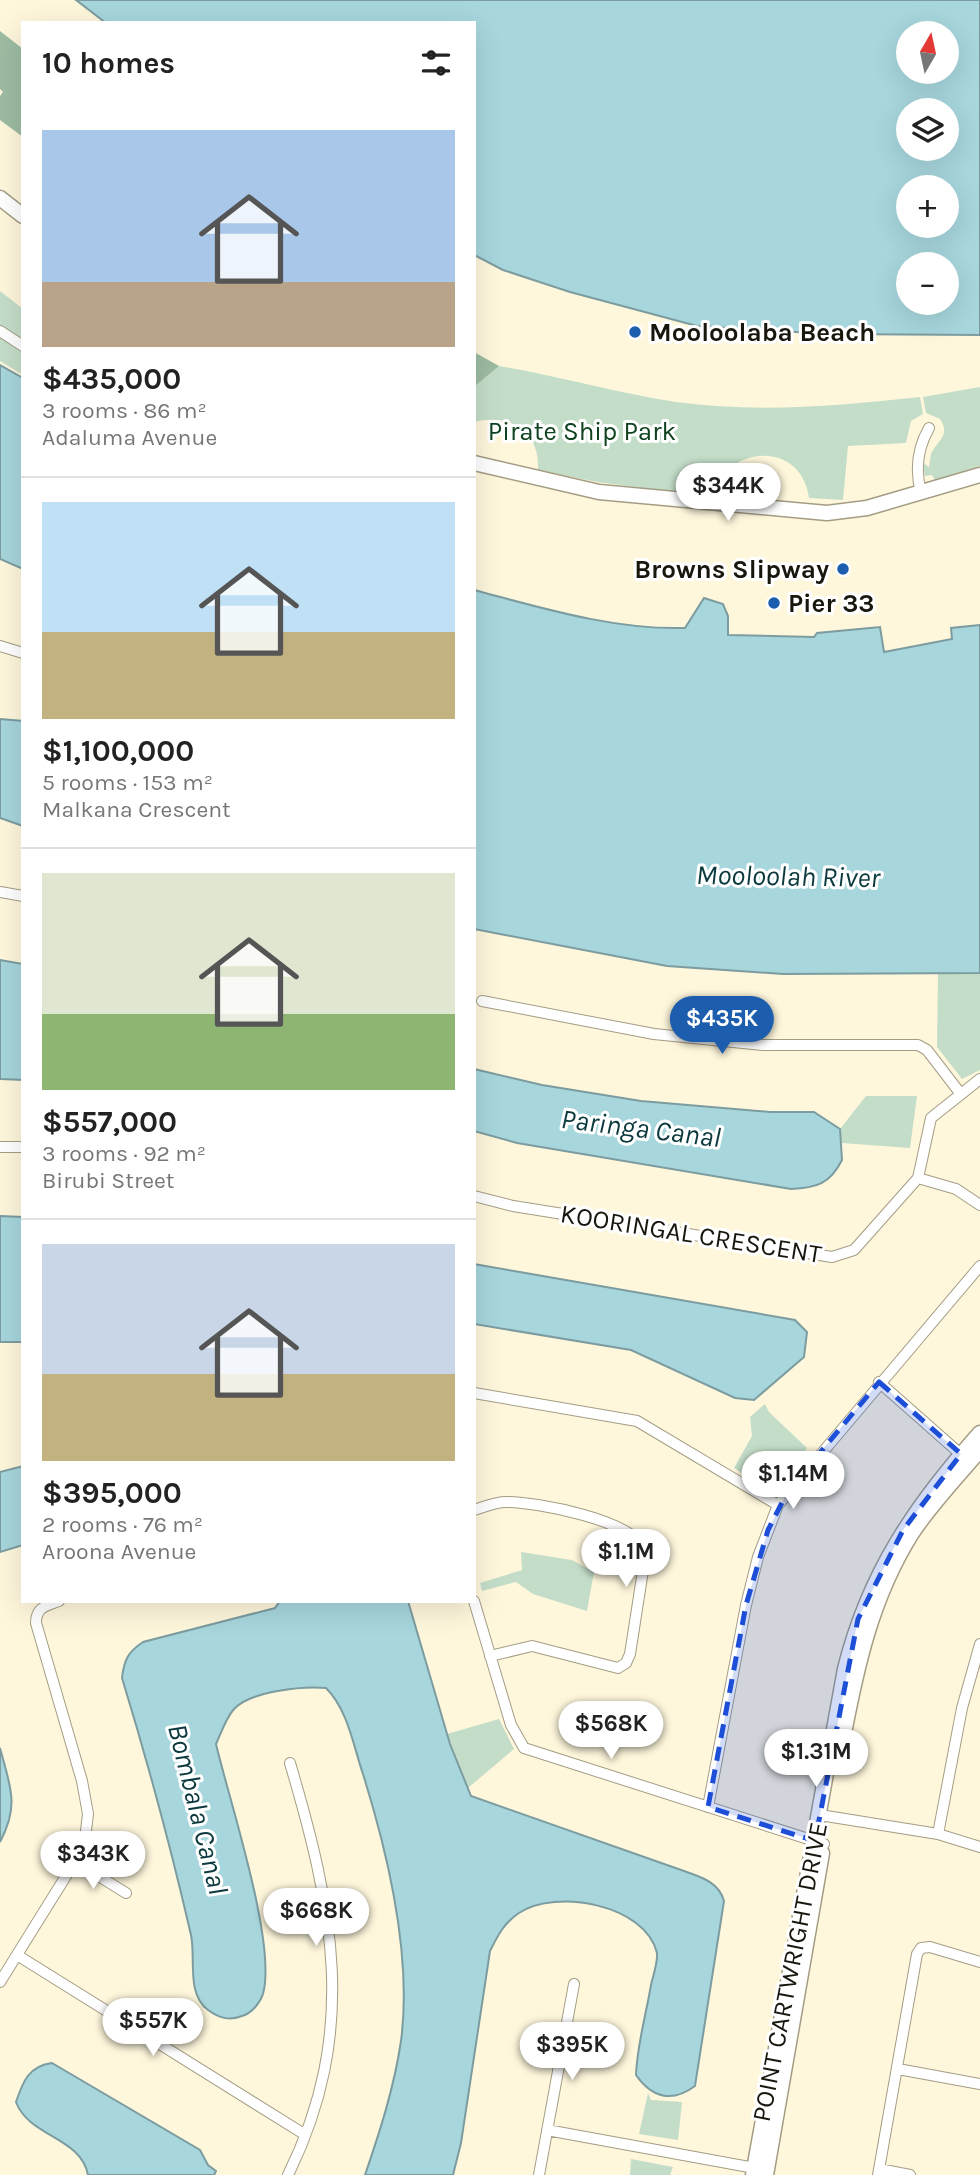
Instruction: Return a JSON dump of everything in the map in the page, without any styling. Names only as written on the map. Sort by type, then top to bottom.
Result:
[{"type":"main road","points":[[0,198],[21,214]]},
{"type":"main road","points":[[476,463],[599,492],[787,511],[851,511],[980,475]]},
{"type":"main road","name":"POINT CARTWRIGHT DRIVE","points":[[760,2172],[824,1815],[845,1669],[859,1619],[903,1530],[965,1458],[980,1433]]},
{"type":"main road","name":"POINT CARTWRIGHT DRIVE","points":[[965,1458],[980,1450]]},
{"type":"street","points":[[0,331],[21,345]]},
{"type":"street","points":[[920,493],[917,472],[919,449],[929,428]]},
{"type":"street","points":[[0,646],[21,652]]},
{"type":"street","points":[[0,892],[21,896]]},
{"type":"street","points":[[482,1001],[654,1034],[764,1045],[918,1045],[927,1050],[960,1093]]},
{"type":"street","points":[[980,1079],[931,1118],[918,1178],[956,1189],[980,1205]]},
{"type":"street","points":[[0,1147],[21,1147]]},
{"type":"street","name":"KOORINGAL CRESCENT","points":[[476,1197],[513,1206],[832,1257],[854,1250],[918,1178]]},
{"type":"street","points":[[708,1807],[746,1605],[758,1557],[778,1505],[879,1382],[980,1266]]},
{"type":"street","points":[[879,1382],[965,1458]]},
{"type":"street","points":[[476,1392],[637,1421],[778,1505]]},
{"type":"street","points":[[476,1510],[509,1502],[591,1515],[639,1541],[646,1550],[630,1654],[626,1663],[618,1668],[532,1646],[491,1656]]},
{"type":"street","points":[[0,1982],[84,1847],[88,1814],[82,1781],[36,1623],[36,1614],[41,1608],[54,1603]]},
{"type":"street","points":[[475,1603],[511,1725],[524,1748],[819,1842]]},
{"type":"street","points":[[938,1834],[962,1709],[980,1644]]},
{"type":"street","points":[[288,2175],[304,2134],[329,2049],[334,1992],[330,1926],[324,1889],[290,1763]]},
{"type":"street","points":[[824,1815],[938,1834],[980,1847]]},
{"type":"street","points":[[76,1863],[126,1893]]},
{"type":"street","points":[[910,2175],[879,2172],[915,1962],[921,1948],[939,1949],[980,1962]]},
{"type":"street","points":[[17,1955],[304,2134]]},
{"type":"street","points":[[539,2175],[574,1984]]},
{"type":"street","points":[[898,2069],[980,2084]]},
{"type":"street","points":[[547,2130],[760,2172]]},
{"type":"highlighted area","points":[[879,1382],[961,1454],[903,1530],[858,1619],[815,1841],[708,1807],[746,1605],[768,1530],[788,1491]]},
{"type":"green space","points":[[0,31],[21,47],[21,136],[0,120],[0,96],[3,92],[0,89]]},
{"type":"green space","points":[[0,291],[21,307],[21,374],[0,361]]},
{"type":"green space","points":[[476,353],[499,366],[476,385]]},
{"type":"green space","name":"Pirate Ship Park","points":[[499,366],[654,398],[706,405],[798,407],[920,397],[923,414],[911,421],[906,443],[848,446],[843,500],[809,498],[803,479],[792,466],[778,458],[762,456],[746,459],[732,467],[720,480],[712,497],[597,482],[538,470],[534,445],[521,428],[500,420],[476,422],[476,385]]},
{"type":"green space","points":[[980,387],[980,466],[935,480],[932,475],[925,476],[923,463],[929,467],[932,452],[943,436],[944,429],[940,419],[926,413],[923,397]]},
{"type":"green space","points":[[980,973],[980,1070],[962,1079],[937,1047],[938,974]]},
{"type":"green space","points":[[866,1096],[917,1096],[910,1148],[842,1143],[840,1129]]},
{"type":"green space","points":[[765,1404],[769,1412],[807,1448],[778,1485],[764,1488],[734,1468],[752,1436],[750,1417]]},
{"type":"green space","points":[[521,1552],[572,1560],[594,1572],[587,1611],[533,1594],[516,1582],[482,1591],[480,1583],[522,1570]]},
{"type":"green space","points":[[499,1719],[514,1749],[468,1788],[447,1734]]},
{"type":"green space","points":[[648,2093],[651,2100],[682,2102],[678,2140],[639,2134]]},
{"type":"green space","points":[[631,2159],[673,2167],[670,2175],[630,2175]]},
{"type":"water","points":[[76,0],[980,0],[980,335],[829,334],[697,326],[570,292],[503,270],[476,256],[476,21],[103,21]]},
{"type":"water","points":[[0,365],[21,377],[21,568],[0,559]]},
{"type":"water","name":"Mooloolah River","points":[[476,591],[605,622],[658,628],[685,628],[704,598],[723,604],[728,616],[728,635],[814,637],[817,633],[880,627],[884,652],[952,639],[951,628],[980,625],[980,973],[783,974],[667,966],[476,929]]},
{"type":"water","points":[[0,719],[21,721],[21,825],[0,818]]},
{"type":"water","points":[[0,960],[21,964],[21,1080],[0,1079]]},
{"type":"water","name":"Paringa Canal","points":[[476,1069],[542,1085],[641,1101],[770,1112],[814,1112],[840,1129],[842,1160],[832,1175],[821,1183],[791,1189],[517,1143],[476,1132]]},
{"type":"water","points":[[0,1216],[21,1217],[21,1342],[0,1342]]},
{"type":"water","points":[[476,1264],[795,1320],[807,1332],[804,1357],[754,1400],[735,1398],[631,1350],[476,1324]]},
{"type":"water","points":[[21,1467],[21,1546],[0,1552],[0,1472]]},
{"type":"water","name":"Bombala Canal","points":[[279,1603],[409,1603],[450,1744],[471,1796],[697,1876],[718,1889],[724,1901],[695,2086],[678,2095],[663,2096],[649,2089],[636,2075],[640,2041],[657,1961],[657,1953],[649,1936],[636,1923],[598,1906],[555,1902],[535,1906],[509,1921],[490,1951],[461,2143],[453,2175],[365,2175],[395,2076],[404,2009],[403,1976],[395,1906],[381,1838],[345,1717],[326,1688],[278,1691],[242,1703],[234,1709],[216,1744],[258,1907],[266,1971],[262,1997],[246,2015],[220,2017],[201,2003],[194,1985],[191,1935],[159,1806],[122,1678],[123,1672],[130,1653],[143,1642],[275,1608]]},
{"type":"water","points":[[0,1748],[10,1785],[11,1806],[10,1817],[0,1842]]},
{"type":"water","points":[[52,2063],[200,2150],[208,2165],[216,2171],[214,2175],[88,2175],[76,2152],[32,2123],[16,2102],[21,2087],[32,2071]]},
{"type":"place","name":"Mooloolaba Beach","points":[[635,332]]},
{"type":"place","name":"Browns Slipway","points":[[843,569]]},
{"type":"place","name":"Pier 33","points":[[774,603]]}]
